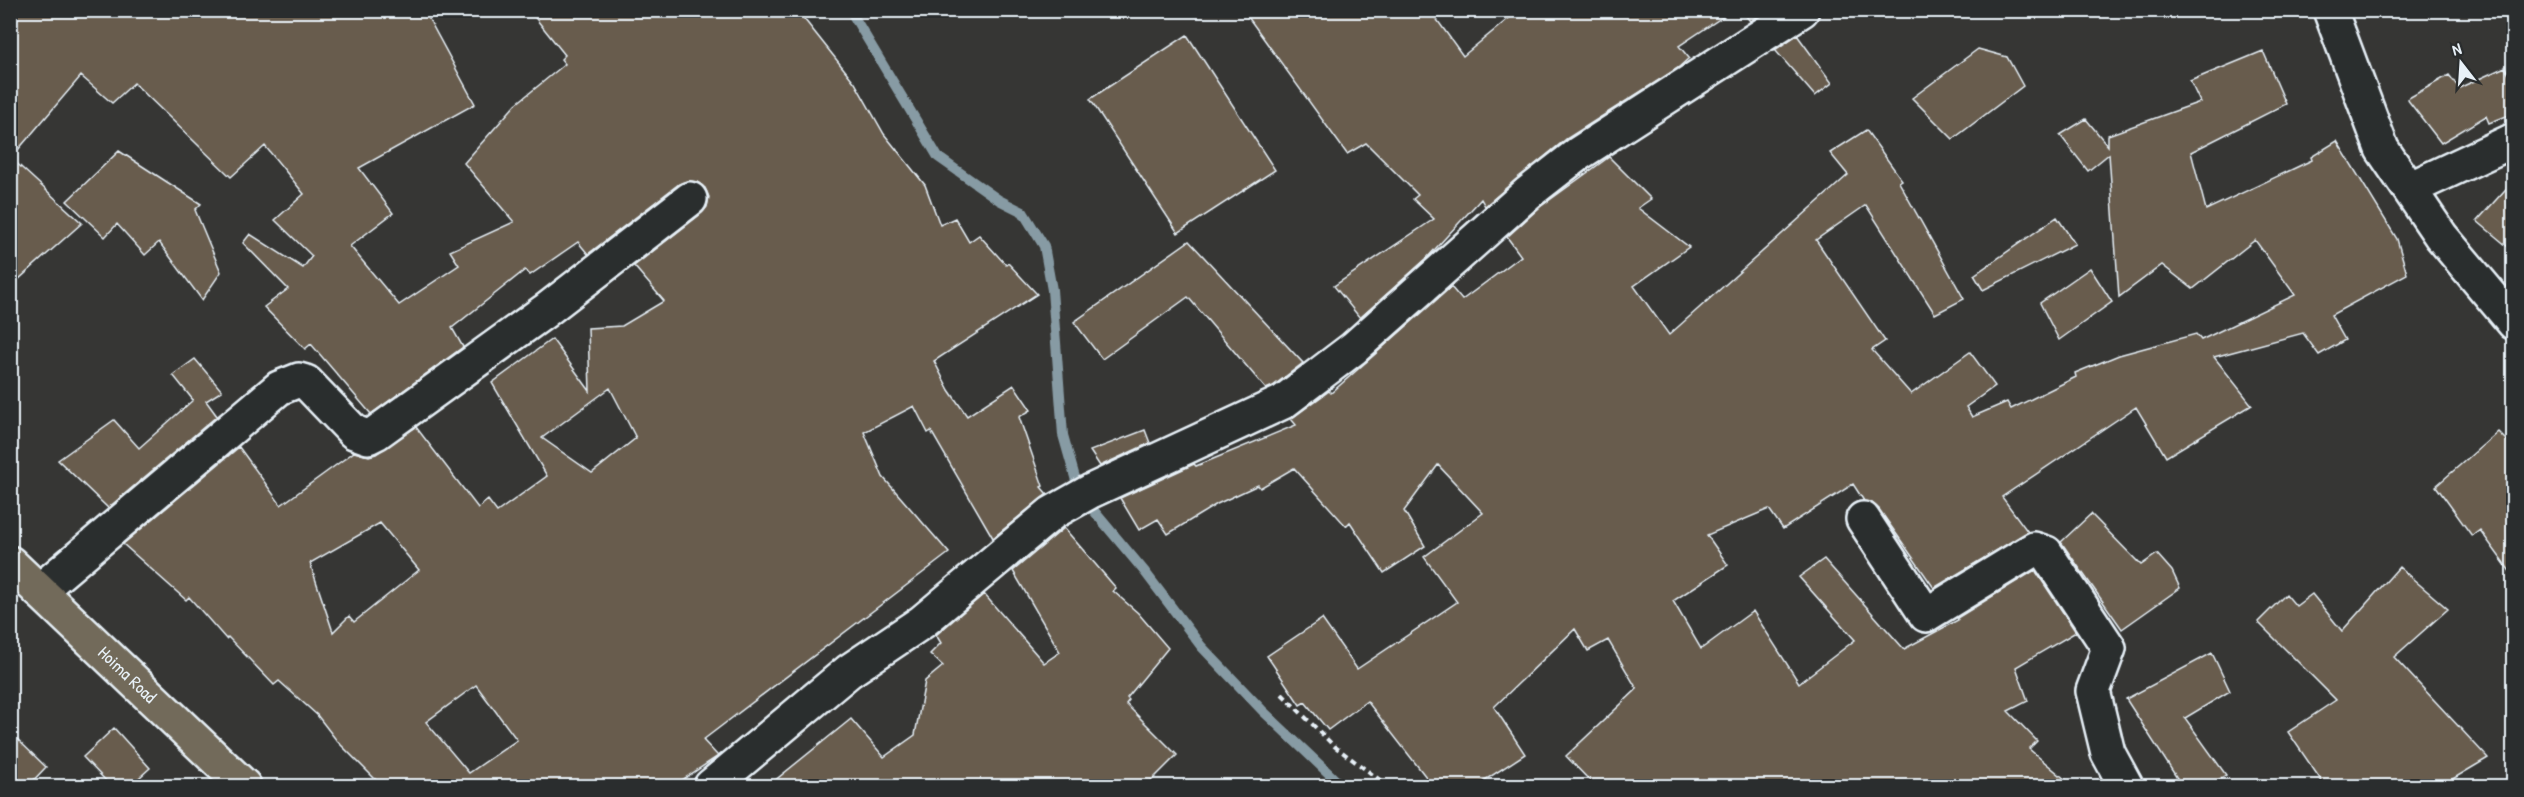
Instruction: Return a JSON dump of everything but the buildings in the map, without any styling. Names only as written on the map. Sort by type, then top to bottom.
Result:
[{"type":"main road","name":"Hoima Road","points":[[10,563],[244,786]]},
{"type":"street","points":[[711,786],[849,671],[922,622],[1052,513],[1091,490],[1283,402],[1354,348],[1521,198],[1578,154],[1802,10]]},
{"type":"street","points":[[2330,10],[2382,149],[2441,236],[2514,323]]},
{"type":"street","points":[[2409,189],[2514,140]]},
{"type":"street","points":[[39,591],[279,388],[299,380],[306,382],[354,432],[368,437],[545,311],[690,199]]},
{"type":"street","points":[[1863,519],[1926,615],[2034,549],[2046,553],[2109,648],[2093,691],[2108,753],[2126,786]]},
{"type":"path","points":[[1282,694],[1334,746],[1388,786]]},
{"type":"waterway","points":[[850,10],[938,157],[999,200],[1023,212],[1044,246],[1052,290],[1063,435],[1078,488]]},
{"type":"waterway","points":[[1089,505],[1145,572],[1201,646],[1262,710],[1342,786]]}]
